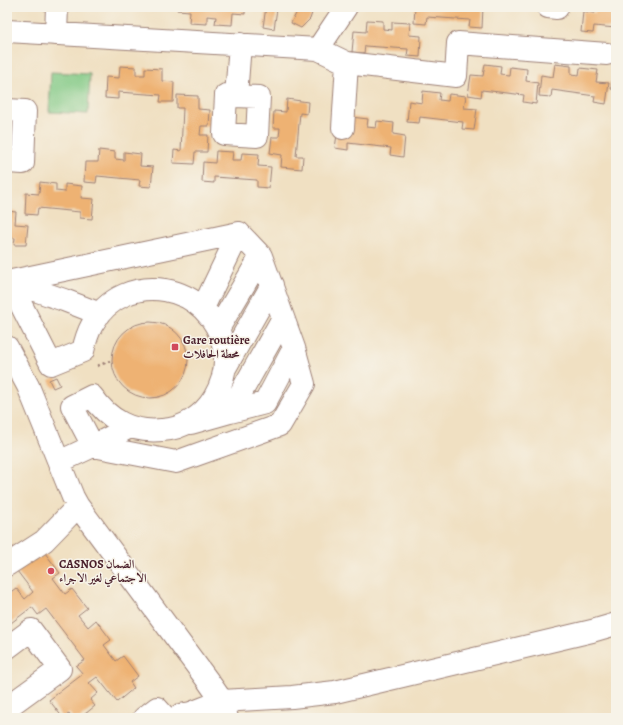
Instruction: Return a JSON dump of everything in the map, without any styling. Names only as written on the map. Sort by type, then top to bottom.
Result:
[{"type":"street","points":[[56,34],[57,7]]},
{"type":"street","points":[[318,49],[346,7]]},
{"type":"street","points":[[548,7],[557,7]]},
{"type":"street","points":[[7,31],[318,49],[347,63],[456,76],[458,43],[607,54]]},
{"type":"street","points":[[236,96],[240,44]]},
{"type":"street","points":[[343,128],[347,63]]},
{"type":"street","points":[[7,110],[25,111],[23,163],[7,162]]},
{"type":"street","points":[[93,446],[176,462],[280,425],[304,384],[294,348],[262,256],[239,233]]},
{"type":"street","points":[[8,282],[239,233]]},
{"type":"street","points":[[203,308],[239,233]]},
{"type":"street","points":[[218,330],[262,256]]},
{"type":"street","points":[[8,282],[64,300],[100,314]]},
{"type":"street","points":[[8,282],[51,364],[83,351],[86,338],[92,325],[100,314],[109,305],[132,292],[157,289],[169,290],[182,294],[203,308],[212,318],[223,342],[225,368],[217,392],[210,403],[202,413],[180,426]]},
{"type":"street","points":[[225,368],[272,285]]},
{"type":"street","points":[[230,412],[283,318]]},
{"type":"street","points":[[7,347],[28,386],[78,506],[208,681],[224,709]]},
{"type":"street","points":[[93,446],[72,406],[92,396],[109,415],[130,427],[155,431],[168,430],[265,403],[294,348]]},
{"type":"street","points":[[59,462],[130,427]]},
{"type":"street","points":[[7,565],[44,542],[78,506]]},
{"type":"street","points":[[183,717],[292,697],[335,692],[616,624]]},
{"type":"street","points":[[7,648],[32,630],[60,668],[11,709]]},
{"type":"street","points":[[144,718],[157,708],[166,718]]},
{"type":"green space","points":[[51,72],[90,74],[88,114],[49,112]]},
{"type":"building","points":[[178,7],[245,7],[245,14],[233,13],[232,25],[215,24],[216,17],[207,16],[207,24],[189,23],[190,11],[177,10]]},
{"type":"building","points":[[266,7],[277,9],[274,29],[263,27]]},
{"type":"building","points":[[294,7],[314,7],[310,19],[301,28],[291,23],[298,10]]},
{"type":"building","points":[[415,7],[483,7],[482,28],[469,27],[470,20],[427,17],[426,24],[414,23]]},
{"type":"building","points":[[595,7],[612,7],[612,9],[616,10],[616,28],[594,26],[593,33],[581,32],[583,11],[595,13]]},
{"type":"building","points":[[367,20],[383,21],[383,29],[392,30],[392,22],[410,23],[409,35],[421,36],[420,57],[407,56],[408,49],[365,46],[364,53],[352,52],[354,31],[366,32]]},
{"type":"building","points":[[485,64],[501,66],[500,74],[509,75],[510,67],[527,69],[526,81],[538,83],[536,104],[523,102],[524,95],[482,90],[481,97],[468,95],[471,75],[483,76]]},
{"type":"building","points":[[555,64],[571,66],[571,74],[579,75],[580,68],[598,70],[596,82],[609,83],[606,104],[594,102],[595,96],[552,90],[551,97],[539,96],[541,75],[553,77]]},
{"type":"building","points":[[120,66],[136,67],[136,75],[145,75],[145,68],[162,69],[162,81],[174,82],[173,102],[160,102],[161,95],[118,92],[118,99],[105,98],[106,77],[119,78]]},
{"type":"building","points":[[614,69],[616,69],[616,90],[611,89]]},
{"type":"building","points":[[423,91],[440,93],[439,100],[448,101],[449,94],[466,96],[464,108],[477,109],[474,130],[462,129],[463,122],[420,117],[419,123],[407,122],[409,101],[422,103]]},
{"type":"building","points":[[177,95],[198,96],[198,109],[210,110],[209,126],[201,126],[200,135],[208,135],[207,152],[195,152],[194,164],[173,163],[174,150],[181,151],[183,108],[177,108]]},
{"type":"building","points":[[287,99],[308,102],[307,114],[300,113],[296,156],[303,156],[302,169],[281,167],[282,155],[270,153],[272,137],[279,137],[280,128],[273,128],[274,111],[286,112]]},
{"type":"building","points":[[351,117],[368,119],[367,127],[376,128],[377,121],[394,123],[393,134],[405,136],[403,157],[390,155],[391,148],[348,143],[348,150],[335,148],[338,128]]},
{"type":"building","points":[[99,150],[115,152],[115,159],[124,160],[124,152],[141,154],[140,166],[153,167],[151,187],[139,186],[140,180],[97,176],[96,183],[84,182],[85,162],[98,162]]},
{"type":"building","points":[[216,151],[233,152],[232,160],[241,160],[242,153],[259,154],[258,166],[271,167],[269,188],[257,187],[257,180],[214,177],[214,183],[202,182],[203,162],[215,163]]},
{"type":"building","points":[[40,182],[56,184],[56,191],[65,192],[65,184],[82,186],[81,198],[94,199],[92,219],[80,218],[80,212],[38,208],[37,215],[25,214],[26,193],[39,194]]},
{"type":"building","points":[[7,211],[16,212],[15,224],[28,225],[26,245],[14,245],[15,238],[7,237]]},
{"type":"building","points":[[150,322],[164,325],[177,333],[185,346],[188,360],[185,374],[177,387],[164,395],[150,398],[136,395],[123,387],[115,374],[112,360],[115,346],[123,333],[136,325]]},
{"type":"building","points":[[56,377],[60,385],[53,388],[49,380]]},
{"type":"building","points":[[32,553],[36,560],[45,553],[60,573],[53,578],[65,594],[72,589],[87,608],[78,615],[88,627],[96,620],[111,640],[104,645],[116,661],[123,656],[138,676],[130,682],[134,688],[117,702],[97,677],[89,683],[98,693],[90,700],[95,706],[80,718],[73,718],[69,713],[63,718],[49,700],[83,674],[76,666],[85,660],[46,609],[38,615],[32,607],[7,626],[7,593],[8,594],[16,588],[25,599],[33,592],[14,567]]},
{"type":"place","name":"Gare routière محطة الحافلات","points":[[175,347]]},
{"type":"place","name":"CASNOS الضمان الاجتماعي لغير الاجراء","points":[[51,571]]}]
